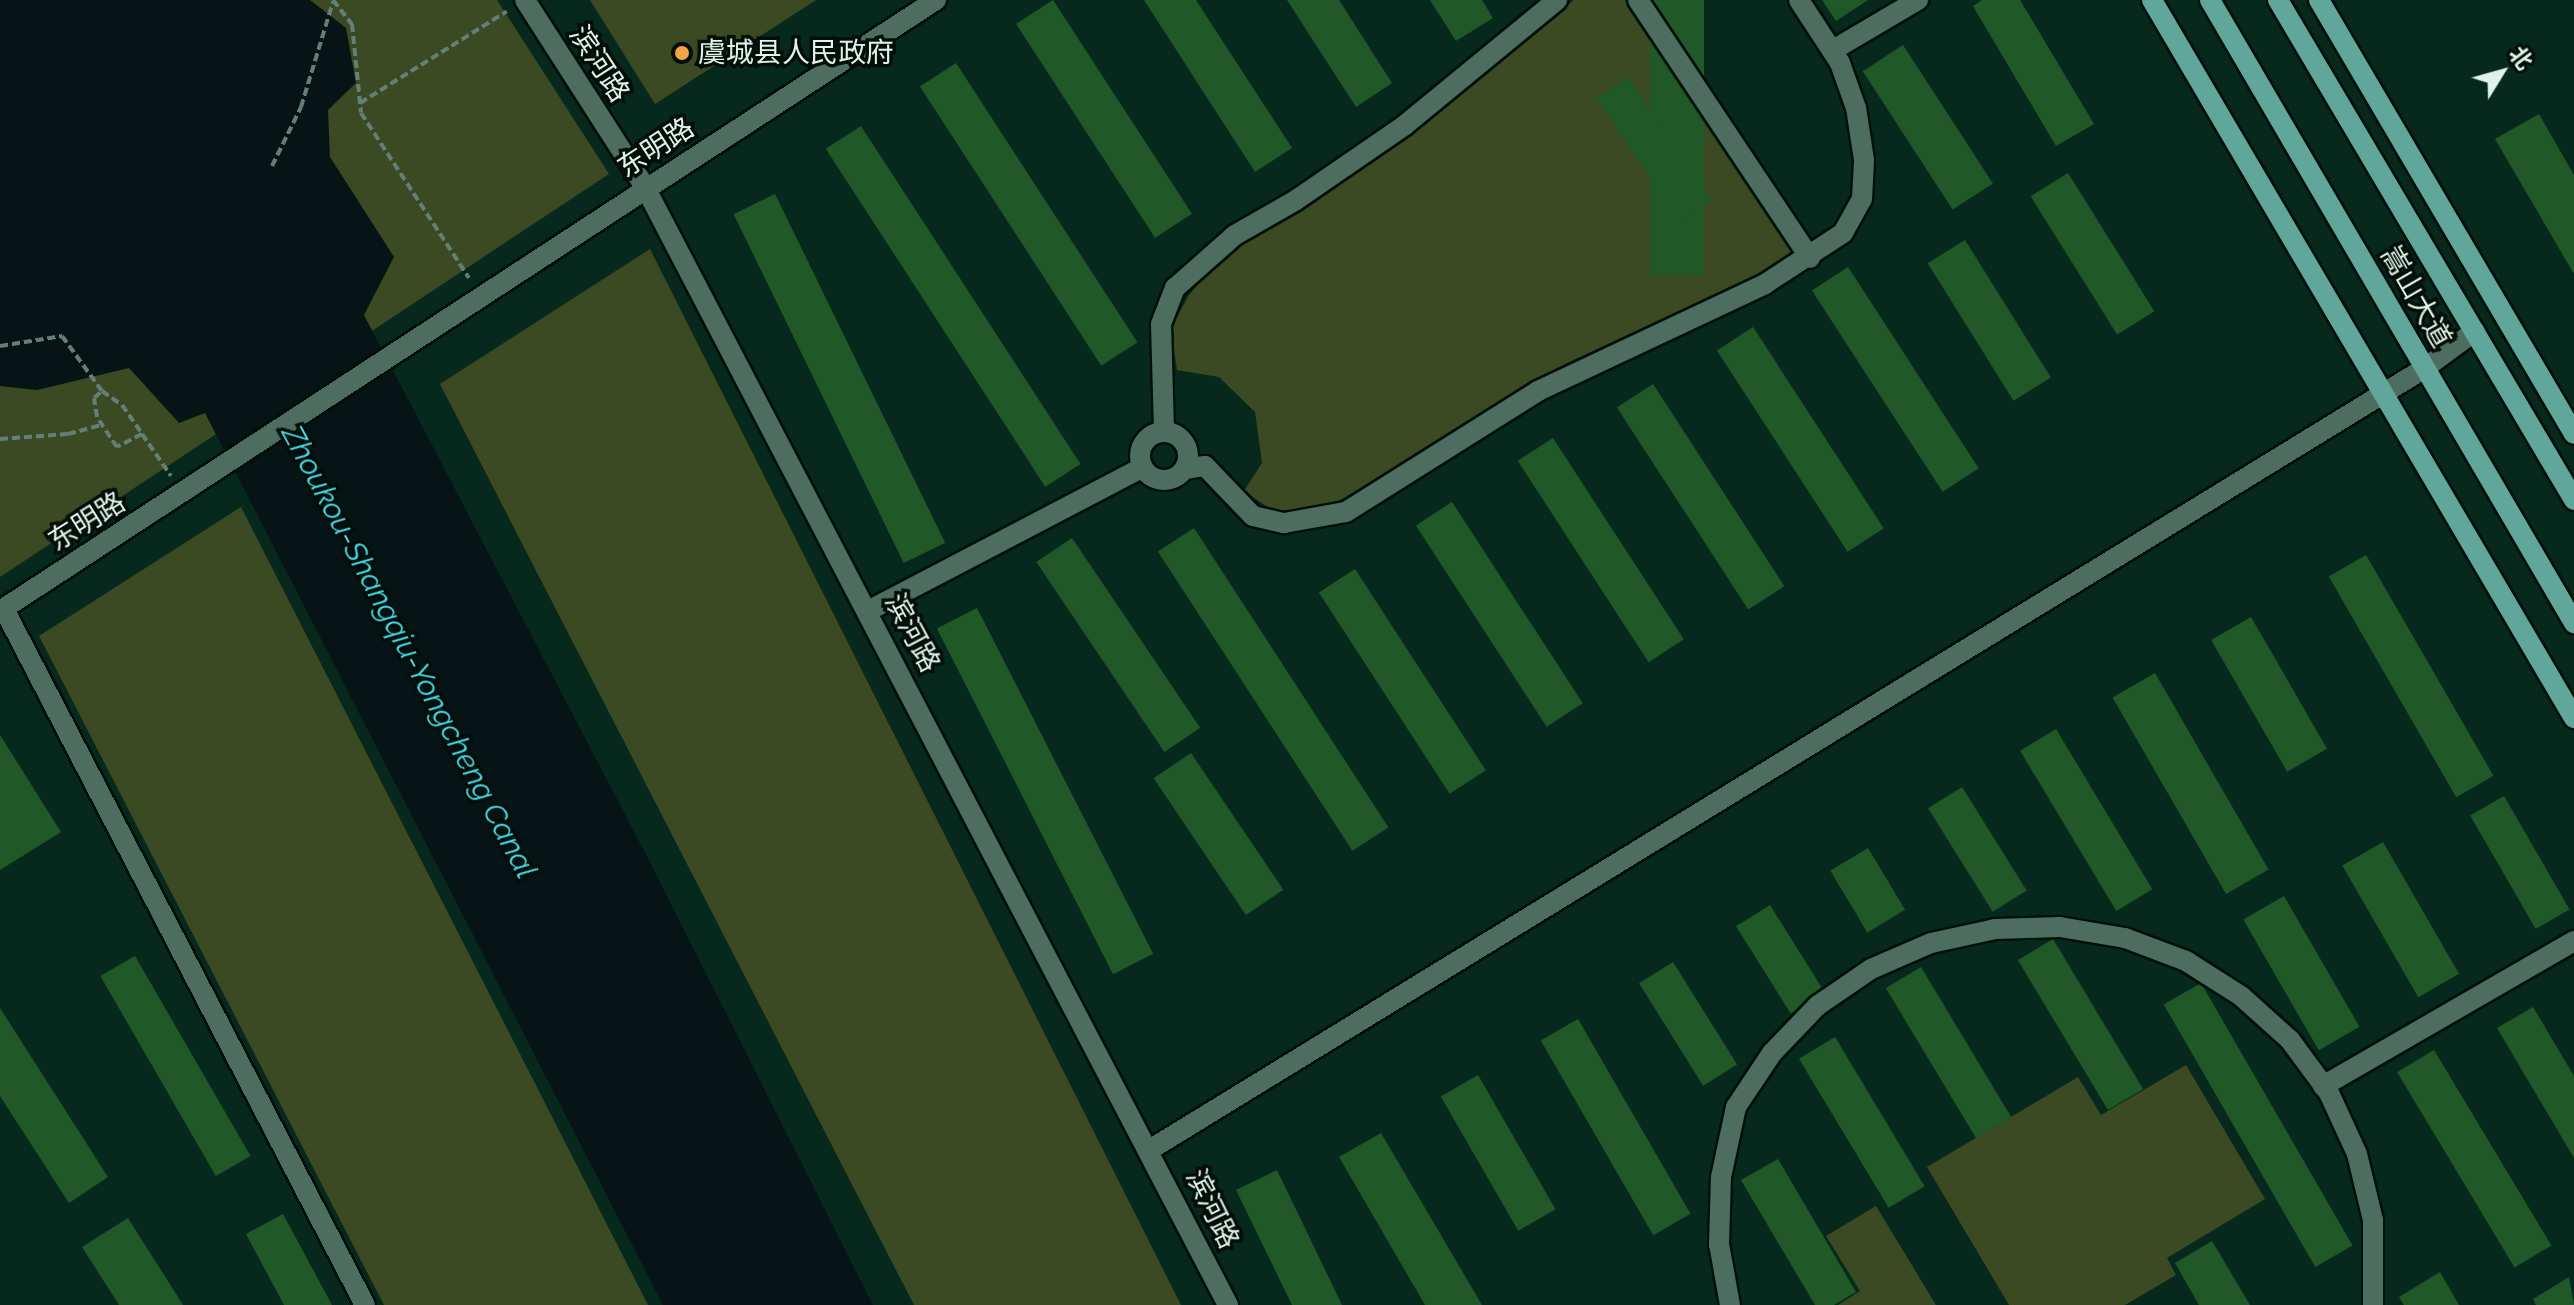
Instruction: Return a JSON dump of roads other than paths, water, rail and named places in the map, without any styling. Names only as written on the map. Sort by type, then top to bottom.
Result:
[{"type":"main road","points":[[2152,0],[2574,718]]},
{"type":"main road","name":"嵩山大道","points":[[2210,0],[2574,623]]},
{"type":"main road","name":"嵩山大道","points":[[2278,0],[2574,500]]},
{"type":"main road","points":[[2319,0],[2574,434]]},
{"type":"street","name":"东明路","points":[[2,610],[205,481],[645,187],[936,0]]},
{"type":"street","points":[[1164,431],[1161,324],[1175,288],[1235,235],[1296,200],[1405,125],[1557,0]]},
{"type":"street","points":[[1638,0],[1810,258]]},
{"type":"street","points":[[1142,468],[1164,481],[1185,469],[1205,466],[1253,516],[1284,523],[1346,512],[1538,391],[1810,258],[1843,233],[1862,199],[1864,160],[1856,108],[1833,50],[1799,0]]},
{"type":"street","points":[[1833,50],[1918,0]]},
{"type":"street","name":"滨河路","points":[[518,4],[645,187],[1151,1149],[1228,1305]]},
{"type":"street","points":[[1151,1149],[2383,394],[2475,331]]},
{"type":"street","points":[[1142,468],[1142,443],[1164,431]]},
{"type":"street","points":[[1164,431],[1186,444],[1185,469]]},
{"type":"street","points":[[868,611],[1142,468]]},
{"type":"street","points":[[2,610],[365,1305]]},
{"type":"street","points":[[1730,1305],[1719,1244],[1721,1177],[1736,1107],[1772,1053],[1817,1006],[1871,969],[1931,943],[1995,929],[2060,927],[2125,938],[2186,961],[2241,996],[2290,1040],[2323,1086],[2357,1154],[2373,1220],[2373,1305]]},
{"type":"street","points":[[2323,1086],[2574,941]]},
{"type":"water","name":"Zhoukou-Shangqiu-Yongcheng Canal","points":[[0,0],[310,0],[346,28],[356,83],[328,110],[330,157],[394,257],[364,315],[652,866],[873,1305],[663,1305],[205,413],[179,423],[129,368],[37,390],[0,386]]},
{"type":"place","name":"虞城县人民政府","points":[[682,53]]}]
